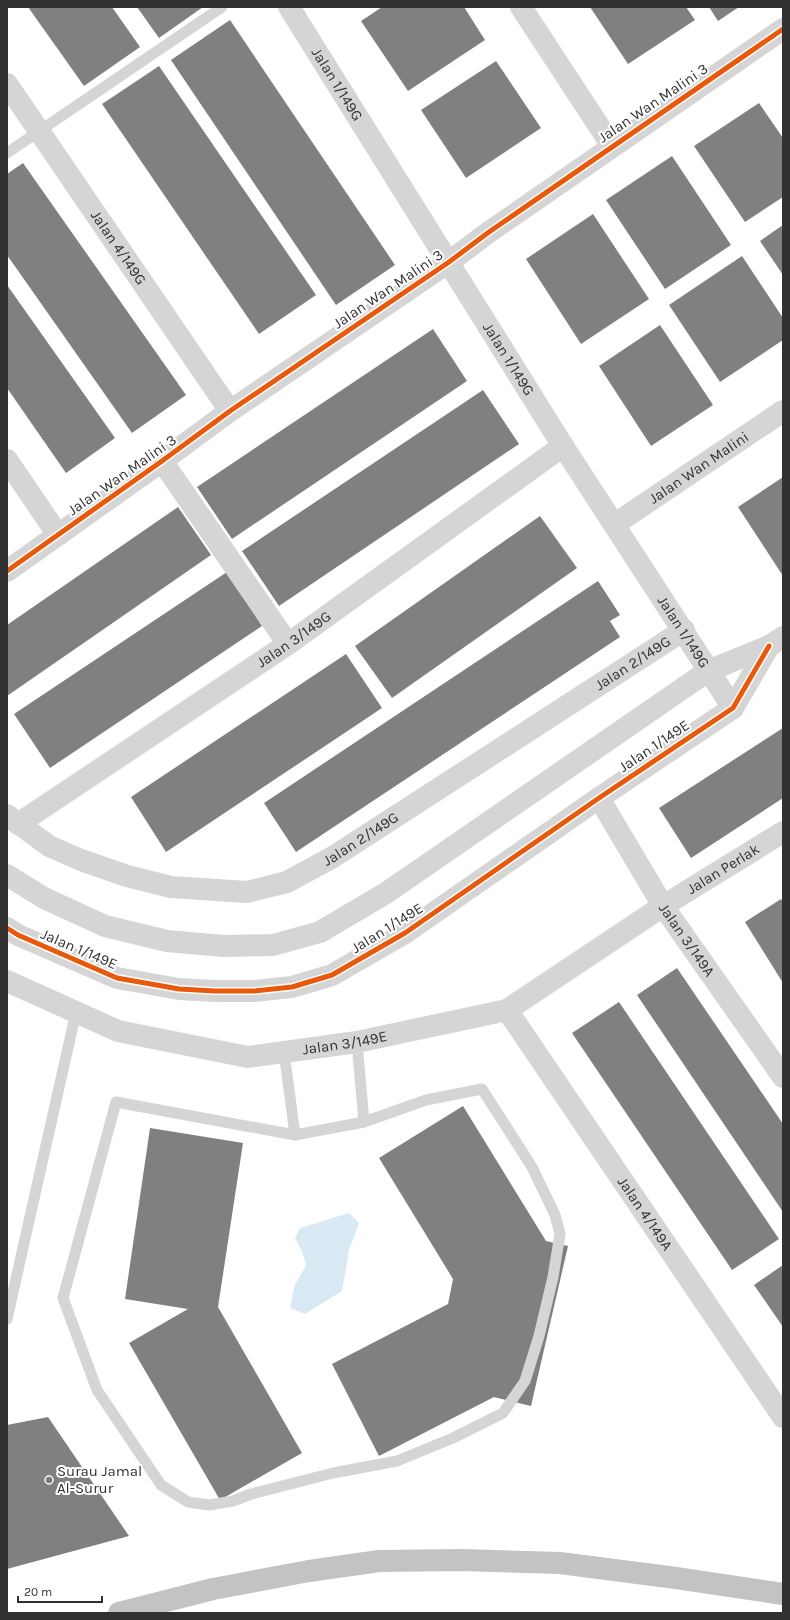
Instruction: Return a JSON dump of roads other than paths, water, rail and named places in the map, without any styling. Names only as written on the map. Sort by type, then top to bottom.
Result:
[{"type":"highway","points":[[119,1613],[212,1589],[310,1571],[379,1561],[461,1560],[560,1563],[783,1594]]},
{"type":"street","name":"Jalan 1/149G","points":[[289,7],[563,446],[684,630],[708,671],[733,708]]},
{"type":"street","points":[[522,7],[612,146]]},
{"type":"street","name":"Jalan Wan Malini 3","points":[[7,571],[162,462],[230,412],[449,262],[488,232],[783,29]]},
{"type":"street","name":"Jalan 4/149G","points":[[7,84],[230,412]]},
{"type":"street","name":"Jalan Wan Malini","points":[[615,524],[783,411]]},
{"type":"street","name":"Jalan 3/149G","points":[[12,819],[288,644],[563,446]]},
{"type":"street","points":[[7,460],[58,535]]},
{"type":"street","points":[[162,462],[288,644]]},
{"type":"street","name":"Jalan 2/149G","points":[[12,819],[49,846],[81,860],[127,876],[171,888],[247,892],[288,882],[332,857],[684,630]]},
{"type":"street","points":[[733,708],[776,641]]},
{"type":"street","name":"Jalan 1/149E","points":[[7,874],[44,898],[105,926],[167,941],[224,946],[273,945],[320,932],[386,893],[708,671],[776,641]]},
{"type":"street","name":"Jalan 1/149E","points":[[7,928],[25,938],[117,978],[179,989],[254,991],[292,987],[332,975],[405,933],[599,798],[733,708]]},
{"type":"street","name":"Jalan 3/149A","points":[[599,798],[663,906],[783,1077]]},
{"type":"street","name":"Jalan Perlak","points":[[663,906],[783,832]]},
{"type":"street","name":"Jalan 3/149E","points":[[7,981],[118,1031],[248,1057],[357,1042],[507,1010],[663,906]]},
{"type":"street","name":"Jalan 4/149A","points":[[507,1010],[783,1417]]},
{"type":"lane","points":[[7,153],[222,7]]},
{"type":"lane","points":[[7,1319],[76,1012]]},
{"type":"lane","points":[[357,1042],[364,1122]]},
{"type":"lane","points":[[284,1052],[295,1135]]},
{"type":"lane","points":[[482,1089],[532,1167],[555,1215],[560,1234],[553,1277],[525,1381],[503,1413],[453,1438],[396,1461],[333,1473],[251,1494],[233,1501],[209,1505],[188,1502],[161,1486],[97,1390],[63,1298],[116,1102],[295,1135],[364,1122],[426,1100],[482,1089]]},
{"type":"place","name":"Surau Jamal Al-Surur","points":[[49,1480]]}]
